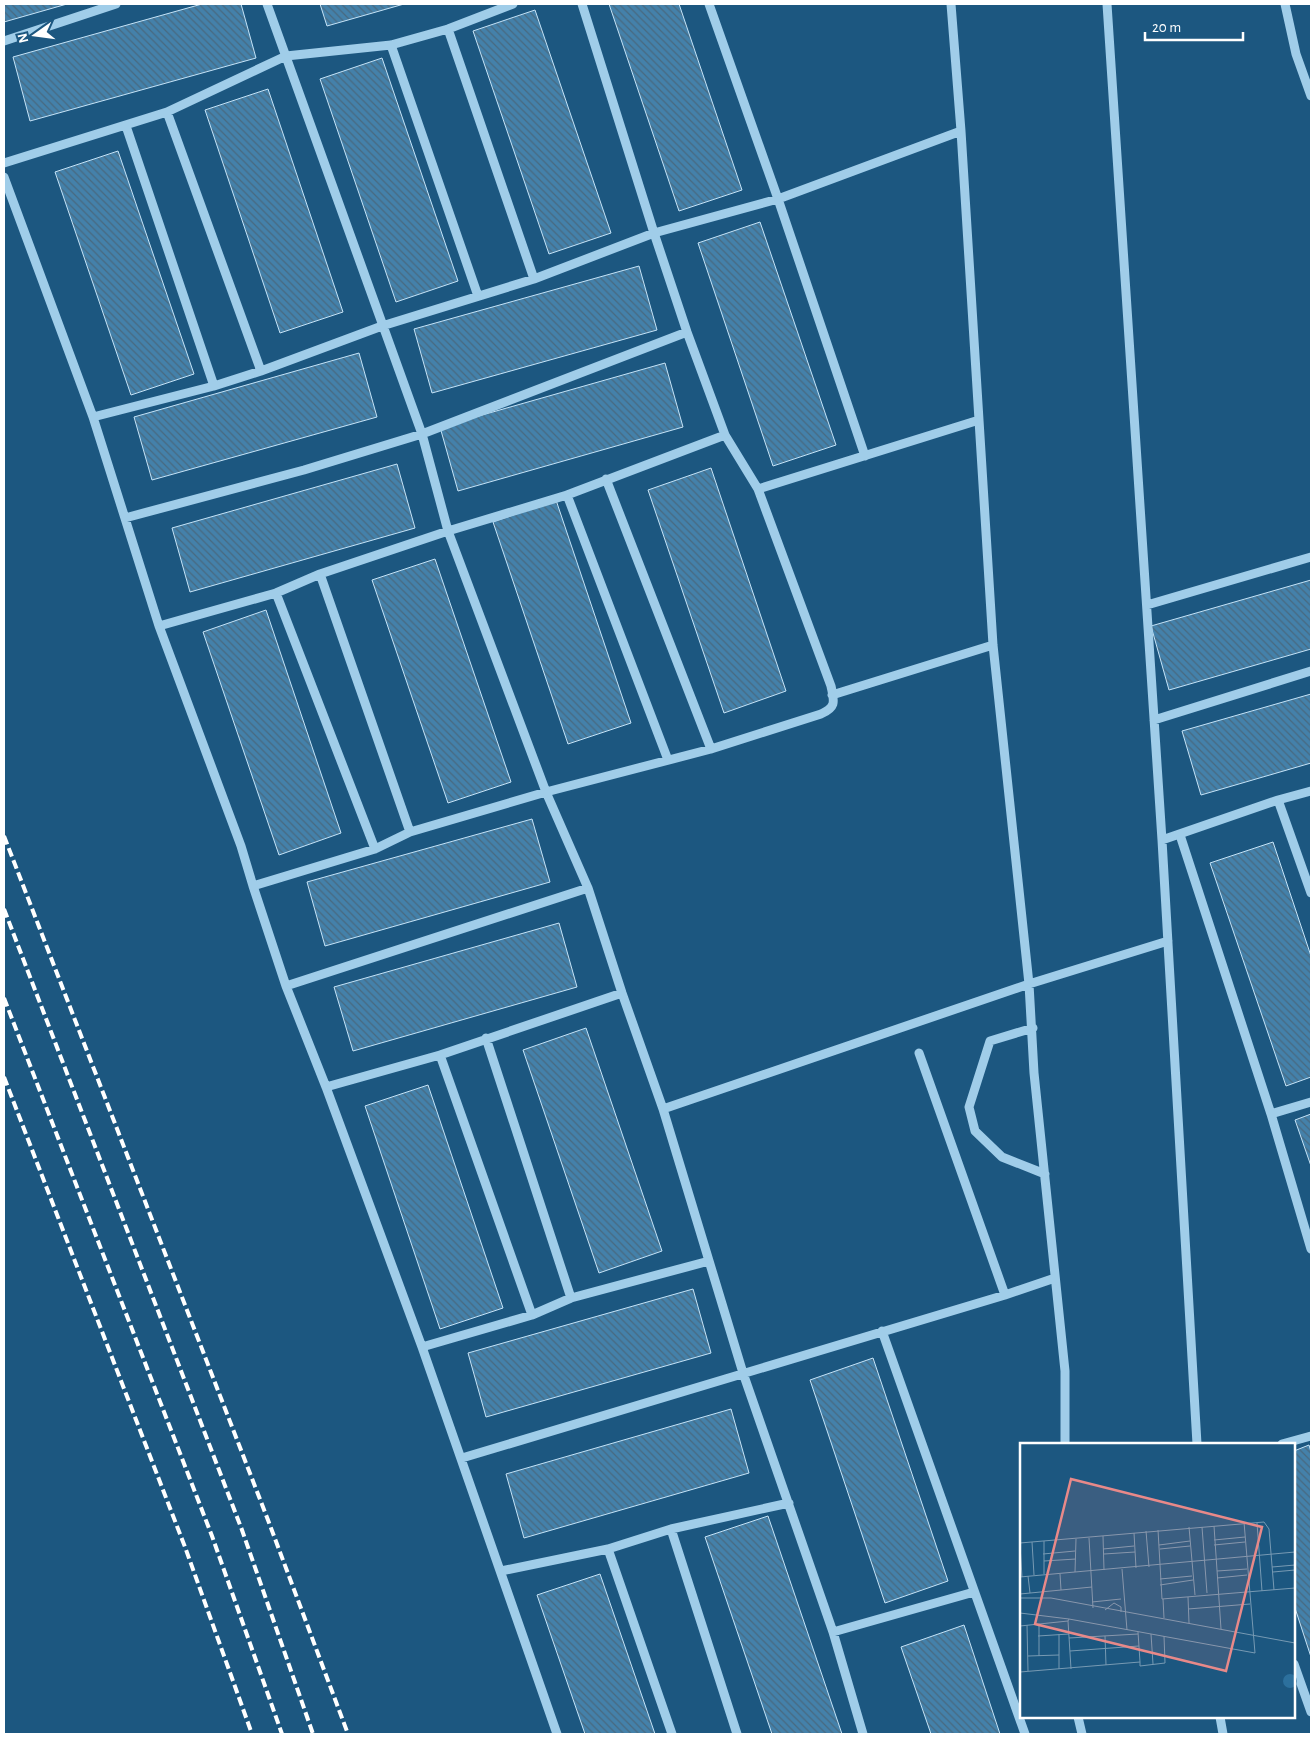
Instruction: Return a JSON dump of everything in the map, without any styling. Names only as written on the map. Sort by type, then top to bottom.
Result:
[{"type":"street","points":[[4,42],[116,4]]},
{"type":"street","points":[[267,4],[422,434],[448,531],[546,792],[588,888],[622,993],[663,1109],[744,1373],[833,1632],[863,1734]]},
{"type":"street","points":[[4,164],[167,112],[286,56],[391,45],[448,29],[513,4]]},
{"type":"street","points":[[253,886],[375,849],[410,832],[546,792],[711,749],[830,710],[834,703],[831,686],[758,489],[725,435],[687,332],[582,4]]},
{"type":"street","points":[[709,4],[778,199],[865,456]]},
{"type":"street","points":[[951,4],[961,131],[993,645],[1029,984],[1033,1028],[1034,1073],[1065,1371],[1065,1443]]},
{"type":"street","points":[[1108,4],[1162,840],[1197,1443]]},
{"type":"street","points":[[1285,4],[1296,54],[1311,96]]},
{"type":"street","points":[[448,29],[534,279]]},
{"type":"street","points":[[391,45],[478,296]]},
{"type":"street","points":[[167,112],[260,371]]},
{"type":"street","points":[[126,126],[214,386]]},
{"type":"street","points":[[93,417],[214,386],[260,371],[382,326],[534,279],[654,233],[778,199],[961,131]]},
{"type":"street","points":[[4,177],[93,417],[159,626],[241,846],[286,986],[326,1087],[422,1347],[502,1571],[557,1734]]},
{"type":"street","points":[[125,518],[304,470],[422,434],[687,332]]},
{"type":"street","points":[[758,489],[979,420]]},
{"type":"street","points":[[159,626],[276,593],[320,574],[448,531],[566,495],[725,435]]},
{"type":"street","points":[[606,479],[711,749]]},
{"type":"street","points":[[566,495],[668,760]]},
{"type":"street","points":[[1146,605],[1311,557]]},
{"type":"street","points":[[320,574],[410,832]]},
{"type":"street","points":[[276,593],[375,849]]},
{"type":"street","points":[[832,695],[993,645]]},
{"type":"street","points":[[1154,720],[1311,671]]},
{"type":"street","points":[[1162,840],[1278,800],[1311,791]]},
{"type":"street","points":[[1278,800],[1311,893]]},
{"type":"street","points":[[1180,835],[1271,1114],[1311,1249]]},
{"type":"street","points":[[286,986],[588,888]]},
{"type":"street","points":[[663,1109],[1029,984],[1168,941]]},
{"type":"street","points":[[326,1087],[440,1055],[622,993]]},
{"type":"street","points":[[1033,1028],[990,1041],[970,1107],[975,1131],[1002,1157],[1045,1174]]},
{"type":"street","points":[[486,1038],[571,1298]]},
{"type":"street","points":[[919,1053],[1005,1295]]},
{"type":"street","points":[[440,1055],[532,1315]]},
{"type":"street","points":[[1271,1114],[1311,1102]]},
{"type":"street","points":[[422,1347],[532,1315],[571,1298],[709,1261]]},
{"type":"street","points":[[462,1458],[1005,1295],[1055,1278]]},
{"type":"street","points":[[882,1331],[1025,1734]]},
{"type":"street","points":[[1286,1443],[1311,1436]]},
{"type":"street","points":[[502,1571],[608,1549],[671,1529],[789,1504]]},
{"type":"street","points":[[671,1529],[737,1734]]},
{"type":"street","points":[[608,1549],[672,1734]]},
{"type":"street","points":[[833,1632],[974,1592]]},
{"type":"street","points":[[1295,1667],[1311,1710]]},
{"type":"street","points":[[1078,1718],[1082,1734]]},
{"type":"street","points":[[1220,1718],[1223,1734]]},
{"type":"building","points":[[4,4],[67,4],[4,22]]},
{"type":"building","points":[[202,4],[241,4],[256,58],[30,121],[13,57]]},
{"type":"building","points":[[320,4],[404,4],[327,26]]},
{"type":"building","points":[[609,4],[679,4],[742,190],[679,211]]},
{"type":"building","points":[[535,10],[611,233],[549,254],[473,31]]},
{"type":"building","points":[[382,58],[458,281],[396,302],[320,79]]},
{"type":"building","points":[[268,89],[343,312],[280,333],[205,110]]},
{"type":"building","points":[[118,151],[194,374],[131,395],[55,172]]},
{"type":"building","points":[[760,222],[836,445],[773,466],[698,243]]},
{"type":"building","points":[[639,266],[657,330],[432,393],[414,329]]},
{"type":"building","points":[[359,353],[377,417],[152,480],[134,417]]},
{"type":"building","points":[[665,363],[683,427],[458,491],[440,427]]},
{"type":"building","points":[[397,464],[415,528],[190,592],[172,528]]},
{"type":"building","points":[[711,468],[786,691],[724,713],[648,490]]},
{"type":"building","points":[[556,500],[631,723],[568,744],[493,522]]},
{"type":"building","points":[[435,559],[511,782],[448,803],[372,580]]},
{"type":"building","points":[[1311,580],[1311,649],[1169,690],[1151,626]]},
{"type":"building","points":[[266,610],[341,833],[279,855],[203,632]]},
{"type":"building","points":[[1311,694],[1311,763],[1201,795],[1182,731]]},
{"type":"building","points":[[532,819],[550,882],[325,946],[307,882]]},
{"type":"building","points":[[1273,842],[1311,956],[1311,1077],[1286,1086],[1210,863]]},
{"type":"building","points":[[559,923],[577,987],[353,1051],[334,987]]},
{"type":"building","points":[[586,1028],[662,1251],[599,1273],[523,1050]]},
{"type":"building","points":[[428,1085],[503,1308],[440,1329],[365,1106]]},
{"type":"building","points":[[1311,1114],[1311,1166],[1295,1120]]},
{"type":"building","points":[[693,1289],[711,1353],[486,1417],[468,1353]]},
{"type":"building","points":[[873,1358],[948,1581],[885,1603],[810,1380]]},
{"type":"building","points":[[731,1409],[749,1473],[524,1538],[506,1474]]},
{"type":"building","points":[[1309,1445],[1311,1452],[1311,1657],[1295,1608],[1295,1451]]},
{"type":"building","points":[[768,1516],[842,1734],[772,1734],[705,1537]]},
{"type":"building","points":[[600,1574],[655,1734],[585,1734],[537,1595]]},
{"type":"building","points":[[964,1625],[1000,1734],[931,1734],[901,1647]]},
{"type":"railway","points":[[4,836],[268,1520],[348,1734]]},
{"type":"railway","points":[[4,909],[242,1530],[313,1734]]},
{"type":"railway","points":[[4,998],[212,1536],[282,1734]]},
{"type":"railway","points":[[4,1077],[185,1547],[252,1734]]}]
